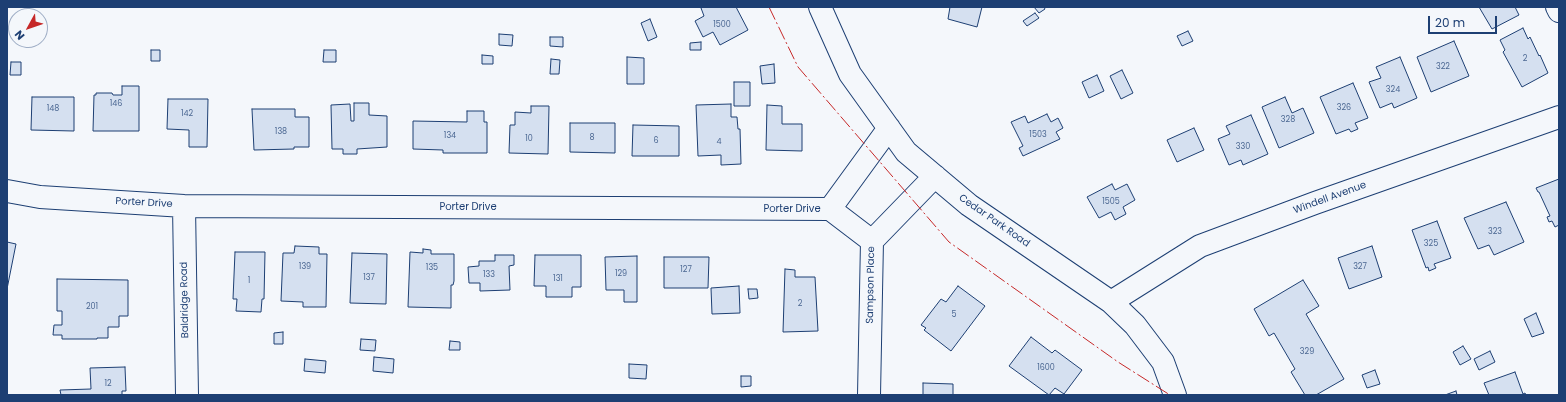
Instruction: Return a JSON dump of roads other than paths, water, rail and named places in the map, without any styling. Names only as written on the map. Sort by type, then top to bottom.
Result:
[{"type":"street","name":"Cedar Park Road","points":[[820,7],[850,74],[906,152],[969,205],[1111,302],[1135,326],[1163,362],[1175,395]]},
{"type":"street","points":[[1557,7],[1559,11]]},
{"type":"street","name":"Windell Avenue","points":[[1111,302],[1200,246],[1315,203],[1559,117]]},
{"type":"street","name":"Porter Drive","points":[[7,192],[40,197],[184,206],[830,209],[889,128]]},
{"type":"street","name":"Sampson Place","points":[[869,395],[872,241],[935,176]]},
{"type":"street","name":"Baldridge Road","points":[[184,206],[186,395]]},
{"type":"street","points":[[830,209],[872,241]]}]
